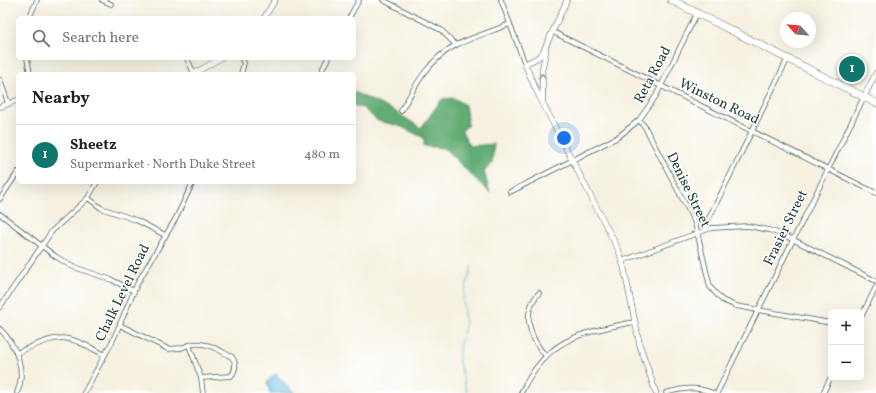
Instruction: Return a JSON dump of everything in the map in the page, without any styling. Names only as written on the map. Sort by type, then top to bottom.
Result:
[{"type":"highway","points":[[671,0],[876,103]]},
{"type":"street","points":[[30,16],[37,0]]},
{"type":"street","points":[[102,0],[111,4]]},
{"type":"street","points":[[265,16],[275,0]]},
{"type":"street","points":[[350,16],[359,0]]},
{"type":"street","points":[[384,0],[440,30],[456,45]]},
{"type":"street","points":[[501,0],[525,64],[543,103],[606,222],[622,261],[634,322],[656,393]]},
{"type":"street","points":[[543,103],[542,70],[546,49],[567,0]]},
{"type":"street","name":"Reta Road","points":[[510,192],[618,137],[639,120],[649,108],[661,86],[697,13]]},
{"type":"street","points":[[402,111],[422,75],[434,62],[456,45],[510,24]]},
{"type":"street","name":"Winston Road","points":[[553,32],[876,193]]},
{"type":"street","points":[[525,64],[539,57],[546,49]]},
{"type":"street","points":[[706,229],[707,222],[788,58]]},
{"type":"street","points":[[27,60],[30,72]]},
{"type":"street","points":[[188,60],[193,72]]},
{"type":"street","points":[[197,72],[218,60]]},
{"type":"street","points":[[242,60],[244,63],[242,72]]},
{"type":"street","points":[[322,70],[327,60]]},
{"type":"street","name":"Frasier Street","points":[[717,393],[876,73]]},
{"type":"street","points":[[0,80],[8,103]]},
{"type":"street","points":[[0,107],[16,101]]},
{"type":"street","name":"Denise Street","points":[[639,120],[656,147],[698,232],[709,284],[712,291],[729,304],[828,322]]},
{"type":"street","points":[[0,199],[16,175]]},
{"type":"street","points":[[0,307],[56,226],[88,198],[96,184]]},
{"type":"street","name":"Chalk Level Road","points":[[84,393],[120,325],[134,291],[176,218],[192,184]]},
{"type":"street","points":[[88,198],[101,208],[136,220],[165,235]]},
{"type":"street","points":[[0,214],[41,246],[71,266],[112,280],[134,291]]},
{"type":"street","points":[[622,261],[706,229],[726,226],[748,226],[769,230],[793,240],[876,280]]},
{"type":"street","points":[[864,311],[876,287]]},
{"type":"street","points":[[539,292],[530,307],[529,323],[533,339],[546,356]]},
{"type":"street","points":[[521,393],[530,375],[546,356],[559,346],[577,336],[634,322]]},
{"type":"street","points":[[120,325],[168,349],[181,348],[199,342],[206,344],[235,360],[236,368],[231,376],[201,378]]},
{"type":"street","points":[[0,329],[7,336],[16,353],[21,374],[17,393]]},
{"type":"street","points":[[16,353],[52,339],[63,338],[75,340],[104,355]]},
{"type":"street","points":[[189,345],[201,378],[203,393]]},
{"type":"street","points":[[823,393],[829,381]]},
{"type":"street","points":[[666,393],[690,388],[700,388],[713,393]]},
{"type":"green space","points":[[356,93],[396,112],[421,128],[442,99],[454,98],[465,105],[468,125],[462,131],[470,146],[494,144],[492,164],[484,171],[490,193],[444,148],[424,146],[424,138],[400,126],[378,121],[363,108],[356,106]]},
{"type":"water","points":[[275,374],[295,393],[270,393],[267,382]]},
{"type":"waterway","points":[[467,393],[459,362],[459,347],[465,327],[463,297],[472,266]]},
{"type":"place","name":"Sheetz","points":[[852,69]]}]
